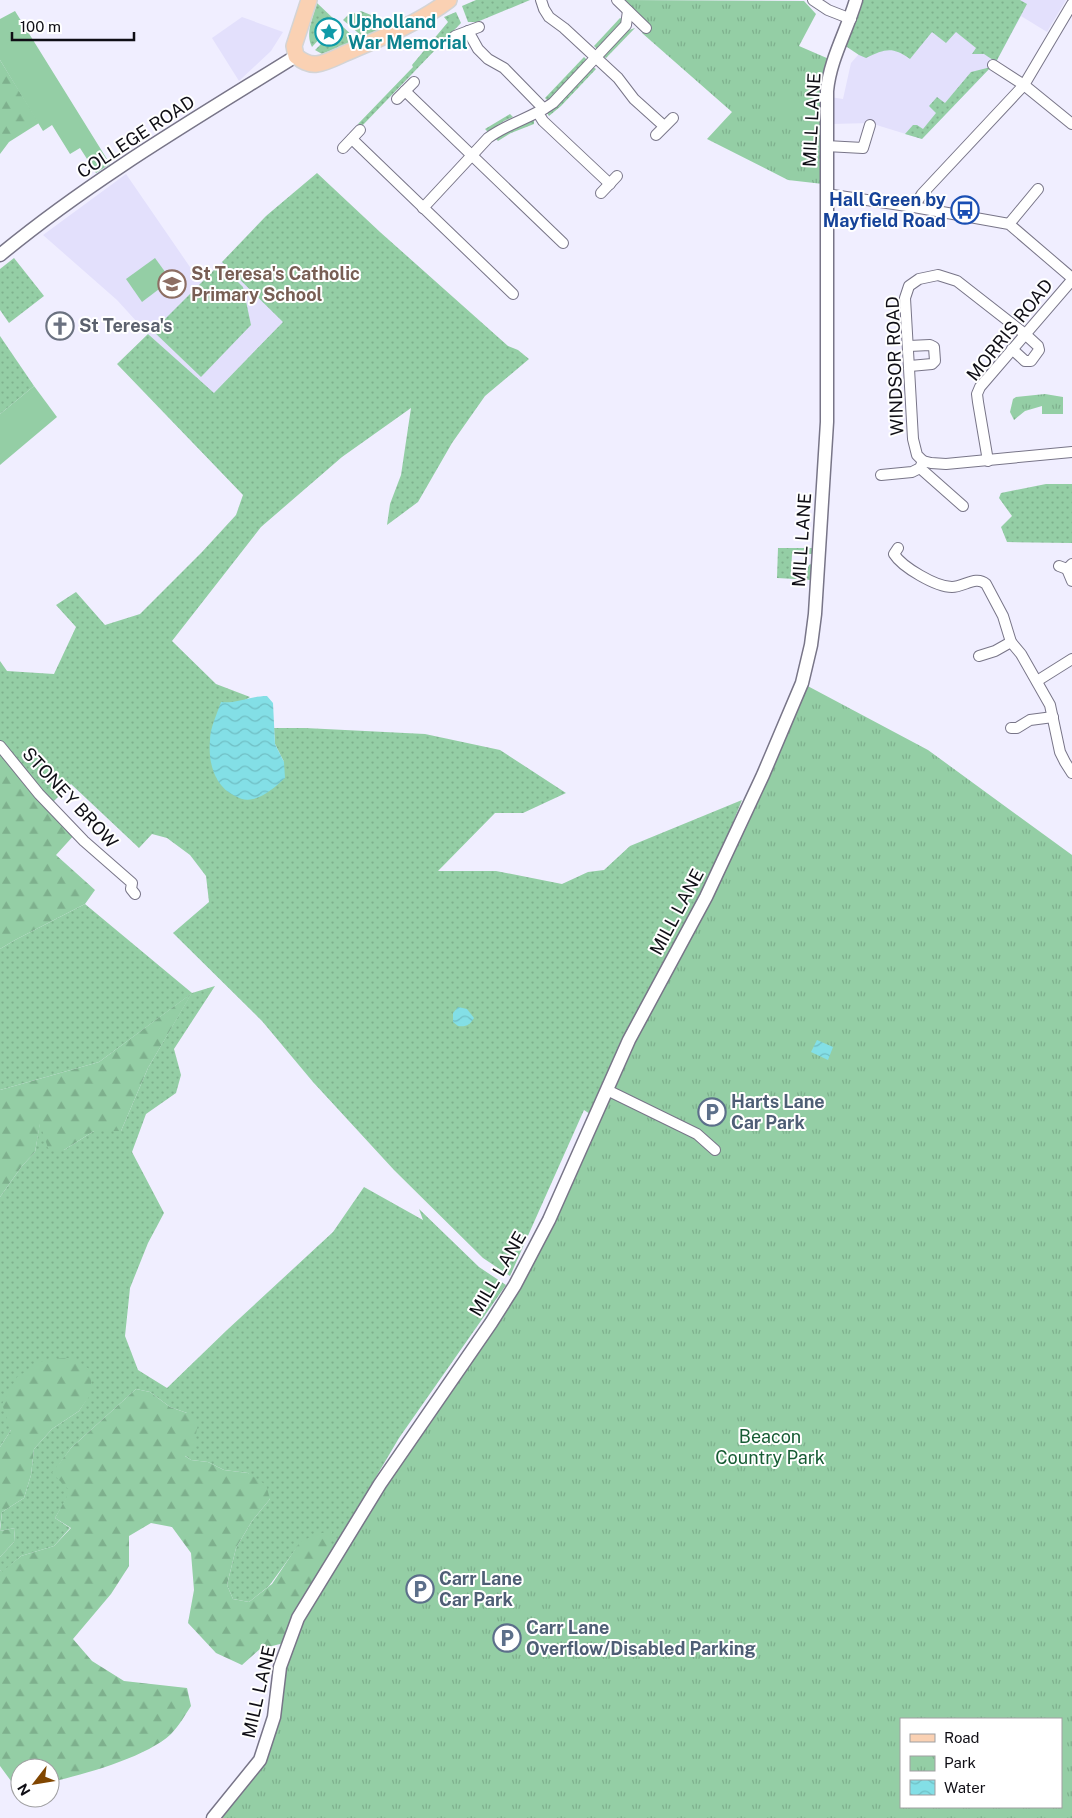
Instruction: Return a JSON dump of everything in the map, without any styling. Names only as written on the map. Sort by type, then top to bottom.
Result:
[{"type":"main road","points":[[308,0],[294,46],[296,56],[310,64],[319,64],[410,24],[449,0]]},
{"type":"street","points":[[542,0],[544,9],[549,17],[618,78],[634,99],[664,126]]},
{"type":"street","points":[[616,0],[646,28]]},
{"type":"street","points":[[813,0],[828,10],[851,19]]},
{"type":"street","name":"MILL LANE","points":[[213,1818],[260,1760],[274,1717],[280,1667],[298,1618],[380,1484],[475,1348],[514,1285],[549,1220],[630,1040],[706,897],[763,776],[802,683],[811,645],[815,614],[827,438],[826,146],[828,83],[834,60],[851,19],[856,0]]},
{"type":"street","points":[[914,207],[922,194],[1024,84],[1072,4]]},
{"type":"street","points":[[424,208],[488,138],[499,130],[541,111],[553,103],[626,25],[628,11]]},
{"type":"street","points":[[455,36],[479,27]]},
{"type":"street","points":[[468,31],[478,49],[488,59],[504,68],[541,111],[543,121],[614,180],[601,193]]},
{"type":"street","name":"COLLEGE ROAD","points":[[0,255],[86,190],[154,144],[296,56]]},
{"type":"street","points":[[993,65],[1024,84],[1072,124]]},
{"type":"street","points":[[397,99],[414,82]]},
{"type":"street","points":[[406,91],[563,243]]},
{"type":"street","points":[[656,135],[673,118]]},
{"type":"street","points":[[826,146],[862,152],[870,125]]},
{"type":"street","points":[[343,148],[360,130]]},
{"type":"street","points":[[352,139],[513,294]]},
{"type":"street","points":[[1009,224],[1038,189]]},
{"type":"street","points":[[826,194],[1009,224],[1072,279]]},
{"type":"street","name":"WINDSOR ROAD","points":[[922,464],[917,455],[914,439],[905,298],[909,286],[919,279],[938,275],[957,282],[1026,334]]},
{"type":"street","name":"MORRIS ROAD","points":[[988,461],[977,394],[1012,349],[1072,279]]},
{"type":"street","points":[[1012,349],[1025,361],[1031,361],[1039,350],[1038,346],[1026,334]]},
{"type":"street","points":[[909,346],[930,345],[934,347],[936,353],[935,361],[932,364],[910,366]]},
{"type":"street","points":[[881,475],[912,472],[922,464],[988,461],[1072,452]]},
{"type":"street","points":[[922,464],[963,506]]},
{"type":"street","points":[[893,552],[906,565],[929,580],[944,586],[955,587],[976,580],[982,580],[986,584],[1003,616],[1011,642],[1021,654],[1050,705],[1060,752],[1072,773]]},
{"type":"street","points":[[1066,566],[1072,581]]},
{"type":"street","points":[[978,655],[995,651],[1011,642]]},
{"type":"street","points":[[1037,681],[1072,659]]},
{"type":"street","points":[[1010,728],[1017,728],[1030,720],[1053,717]]},
{"type":"street","name":"STONEY BROW","points":[[0,746],[39,794],[84,841],[132,883],[131,889],[135,894]]},
{"type":"street","points":[[607,1090],[698,1134],[715,1150]]},
{"type":"shaded area","points":[[860,0],[1066,0],[1047,32],[1021,16],[996,62],[922,139],[870,123],[832,124],[830,97],[843,99],[851,63],[858,55]]},
{"type":"shaded area","points":[[242,17],[283,32],[271,51],[239,81],[212,38]]},
{"type":"shaded area","name":"St Teresa's Catholic Primary School","points":[[126,174],[201,283],[222,262],[284,322],[214,394],[148,334],[117,300],[43,235]]},
{"type":"green space","points":[[476,0],[530,0],[477,22],[468,22],[462,6]]},
{"type":"green space","points":[[622,0],[804,1],[816,14],[799,46],[829,59],[820,100],[823,184],[788,180],[707,139],[732,112],[642,33],[649,25]]},
{"type":"green space","points":[[860,0],[1020,0],[1027,4],[996,62],[984,54],[972,54],[976,48],[956,32],[946,43],[932,32],[910,59],[898,52],[888,50],[866,58],[859,55],[844,45]]},
{"type":"green space","points":[[317,3],[336,21],[323,27],[323,35],[312,47],[309,31]]},
{"type":"green space","points":[[15,11],[110,164],[96,173],[80,148],[70,154],[52,125],[43,131],[0,60],[0,19]]},
{"type":"green space","points":[[361,11],[397,22],[363,37],[343,20],[351,12],[356,14]]},
{"type":"green space","points":[[456,12],[461,23],[361,127],[358,124],[413,67],[412,65],[448,22],[444,17]]},
{"type":"green space","points":[[620,18],[622,19],[621,24],[597,49],[594,46]]},
{"type":"green space","points":[[340,24],[357,40],[322,54],[315,50],[326,39],[336,37],[338,33],[337,27]]},
{"type":"green space","points":[[635,28],[606,58],[603,56],[626,31]]},
{"type":"green space","points":[[584,57],[587,60],[548,101],[545,98]]},
{"type":"green space","points":[[0,60],[39,123],[9,142],[0,154]]},
{"type":"green space","points":[[593,67],[596,69],[549,116],[547,113],[559,104]]},
{"type":"green space","points":[[991,67],[922,139],[905,134],[913,125],[923,129],[936,113],[929,106],[937,97],[945,103],[971,72]]},
{"type":"green space","points":[[781,101],[792,101],[792,120],[781,120]]},
{"type":"green space","points":[[510,114],[513,117],[488,132],[485,129]]},
{"type":"green space","points":[[534,120],[534,124],[511,133],[498,141],[495,138],[518,126]]},
{"type":"green space","points":[[317,173],[508,346],[518,350],[529,359],[485,396],[452,443],[418,502],[387,525],[390,504],[401,475],[411,408],[342,457],[261,527],[172,641],[216,684],[250,697],[242,702],[228,703],[284,762],[275,744],[274,728],[425,734],[500,750],[566,793],[523,813],[495,813],[438,871],[496,871],[562,884],[588,872],[604,870],[630,846],[742,800],[708,880],[650,998],[590,1114],[584,1110],[510,1276],[483,1258],[394,1170],[313,1082],[262,1021],[173,933],[209,902],[206,876],[190,855],[167,838],[152,834],[139,848],[71,784],[50,805],[0,746],[0,661],[7,671],[54,674],[76,627],[56,605],[76,592],[105,625],[140,614],[236,515],[243,495],[117,364],[148,334],[214,393],[283,322],[222,262],[266,216]]},
{"type":"green space","points":[[14,258],[44,296],[9,323],[0,310],[0,269]]},
{"type":"green space","points":[[155,258],[171,280],[142,302],[126,279]]},
{"type":"green space","points":[[220,264],[243,287],[251,325],[201,377],[153,331]]},
{"type":"green space","points":[[0,336],[34,386],[0,414]]},
{"type":"green space","points":[[34,386],[57,417],[0,465],[0,414]]},
{"type":"green space","points":[[1045,394],[1063,397],[1063,414],[1042,414],[1042,406],[1025,411],[1014,420],[1010,412],[1013,399],[1016,397]]},
{"type":"green space","points":[[1046,484],[1072,484],[1072,543],[1007,542],[1001,527],[1012,516],[999,498],[1001,493]]},
{"type":"green space","points":[[778,548],[814,548],[814,554],[792,554],[791,574],[802,575],[804,570],[807,570],[809,565],[813,563],[812,580],[777,578]]},
{"type":"green space","name":"Beacon Country Park","points":[[802,683],[928,750],[1072,855],[1072,1818],[213,1818],[261,1760],[298,1618],[515,1285]]},
{"type":"green space","points":[[0,746],[76,833],[56,855],[95,890],[85,904],[0,949]]},
{"type":"green space","points":[[85,904],[192,993],[215,986],[174,1049],[181,1075],[176,1093],[146,1114],[132,1152],[164,1213],[148,1243],[130,1288],[125,1336],[138,1370],[167,1388],[333,1232],[364,1187],[423,1220],[419,1209],[479,1267],[506,1285],[399,1438],[330,1555],[301,1542],[269,1586],[249,1602],[233,1599],[227,1585],[236,1548],[252,1521],[270,1499],[248,1473],[224,1470],[208,1462],[191,1460],[184,1455],[187,1413],[170,1407],[150,1392],[136,1389],[71,1448],[53,1473],[71,1491],[55,1518],[70,1528],[54,1546],[21,1556],[2,1573],[0,1570],[0,1557],[14,1542],[15,1528],[0,1531],[2,1512],[24,1498],[31,1475],[34,1449],[52,1429],[79,1411],[90,1394],[91,1370],[11,1430],[0,1447],[0,1197],[22,1166],[35,1152],[40,1122],[64,1150],[94,1131],[121,1131],[148,1068],[191,994],[99,1062],[0,1090],[0,949]]},
{"type":"green space","points":[[192,993],[148,1068],[121,1131],[94,1131],[64,1150],[48,1148],[40,1124],[35,1152],[22,1166],[0,1197],[0,1090],[99,1062]]},
{"type":"green space","points":[[71,1358],[91,1370],[91,1394],[79,1411],[52,1429],[34,1449],[31,1475],[24,1498],[2,1512],[0,1527],[0,1447],[11,1430],[2,1404],[17,1377],[46,1359]]},
{"type":"green space","points":[[136,1389],[150,1392],[170,1407],[187,1413],[198,1424],[194,1444],[185,1456],[191,1460],[208,1462],[224,1470],[248,1473],[266,1485],[270,1499],[252,1521],[236,1548],[227,1585],[233,1599],[249,1602],[272,1584],[300,1542],[317,1534],[332,1531],[330,1555],[284,1643],[260,1649],[242,1665],[216,1653],[188,1623],[194,1590],[191,1553],[172,1527],[151,1523],[129,1536],[129,1566],[111,1594],[73,1639],[92,1661],[124,1681],[187,1688],[191,1706],[171,1734],[147,1750],[114,1764],[60,1780],[60,1758],[10,1758],[10,1780],[0,1766],[0,1570],[2,1572],[21,1556],[54,1546],[71,1528],[55,1518],[70,1491],[52,1473],[71,1448]]},
{"type":"green space","points":[[15,1528],[14,1542],[0,1557],[0,1531]]},
{"type":"water","points":[[267,696],[273,703],[275,744],[284,762],[285,778],[262,796],[250,800],[244,799],[228,792],[217,780],[211,765],[210,735],[221,702],[233,702]]},
{"type":"water","points":[[458,1007],[467,1009],[474,1018],[468,1025],[458,1026],[453,1022],[453,1013]]},
{"type":"water","points":[[817,1040],[833,1047],[828,1060],[811,1052]]},
{"type":"place","name":"Upholland War Memorial","points":[[329,32]]},
{"type":"place","name":"Hall Green by Mayfield Road","points":[[965,210]]},
{"type":"place","name":"St Teresa's Catholic Primary School","points":[[172,284]]},
{"type":"place","name":"St Teresa's","points":[[60,326]]},
{"type":"place","name":"Harts Lane Car Park","points":[[712,1112]]},
{"type":"place","name":"Carr Lane Car Park","points":[[420,1589]]},
{"type":"place","name":"Carr Lane Overflow/Disabled Parking","points":[[507,1638]]}]
